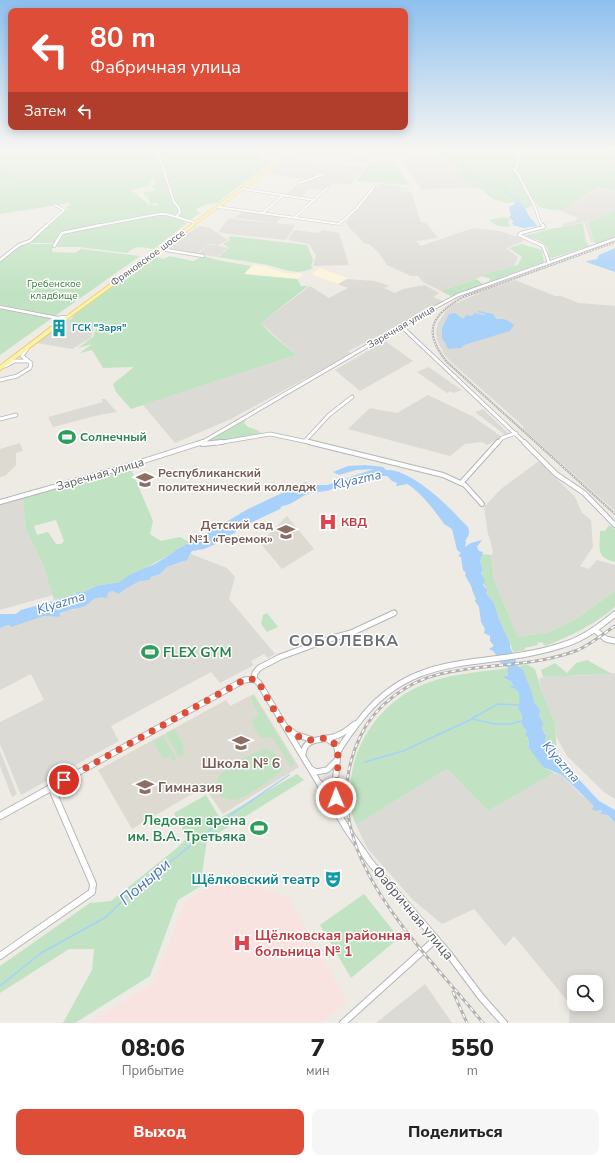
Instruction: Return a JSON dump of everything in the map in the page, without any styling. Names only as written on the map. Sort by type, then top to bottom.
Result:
[{"type":"main road","name":"Фряновское шоссе","points":[[0,365],[57,320],[65,317],[229,197]]},
{"type":"main road","name":"Фряновское шоссе","points":[[0,369],[232,197]]},
{"type":"street","points":[[172,197],[174,202],[179,208],[180,213],[177,215],[179,218]]},
{"type":"street","points":[[263,213],[282,197]]},
{"type":"street","points":[[289,197],[314,200]]},
{"type":"street","points":[[294,218],[318,197]]},
{"type":"street","points":[[218,207],[333,224],[342,222],[366,197]]},
{"type":"street","points":[[530,197],[540,222],[544,227],[519,234],[543,246],[549,262]]},
{"type":"street","points":[[0,260],[19,245],[30,241],[64,210],[55,205]]},
{"type":"street","points":[[54,246],[62,233],[159,214],[193,222]]},
{"type":"street","name":"Заречная улица","points":[[0,502],[199,444],[401,326],[458,295],[615,239]]},
{"type":"street","points":[[160,249],[203,256]]},
{"type":"street","points":[[0,254],[7,255]]},
{"type":"street","points":[[0,307],[57,320]]},
{"type":"street","points":[[401,326],[516,433],[556,474],[584,493],[615,525]]},
{"type":"street","points":[[2,380],[24,373],[31,366],[22,356],[32,345]]},
{"type":"street","points":[[0,369],[15,361],[29,362]]},
{"type":"street","points":[[305,441],[329,415],[352,397]]},
{"type":"street","points":[[0,419],[16,415]]},
{"type":"street","points":[[462,482],[502,438],[516,433]]},
{"type":"street","name":"Заречная улица","points":[[199,444],[211,444],[265,434],[305,441],[443,475],[462,482],[473,491],[482,504]]},
{"type":"street","points":[[0,816],[244,680],[254,679],[255,673],[259,668],[280,657],[329,639],[351,633],[394,613]]},
{"type":"street","points":[[338,752],[368,709],[382,695],[409,678],[444,666],[528,655],[566,646],[595,630],[615,614]]},
{"type":"street","points":[[595,630],[606,640],[615,641]]},
{"type":"street","name":"Фабричная улица","points":[[254,679],[259,683],[341,819],[370,862],[436,939],[480,996],[504,1023]]},
{"type":"street","name":"Фабричная улица","points":[[284,725],[295,734],[314,740],[334,737],[358,722]]},
{"type":"street","points":[[326,738],[336,745],[338,752]]},
{"type":"street","points":[[303,757],[304,746],[314,740]]},
{"type":"street","name":"Фабричная улица","points":[[338,752],[335,787],[341,819]]},
{"type":"street","points":[[309,767],[316,772],[327,770],[337,760]]},
{"type":"street","points":[[0,956],[92,892],[93,884],[51,787]]},
{"type":"street","points":[[343,1023],[436,939]]},
{"type":"shaded area","points":[[368,197],[413,197],[421,222],[426,223],[438,238],[416,241],[421,246],[473,228],[500,231],[524,239],[522,240],[524,241],[506,248],[518,257],[514,266],[494,271],[441,291],[423,282],[418,276],[411,276],[387,265],[378,252],[369,244],[365,244],[346,222]]},
{"type":"shaded area","points":[[585,197],[615,197],[615,211],[587,222],[594,242],[591,242],[584,222],[564,226],[562,224],[575,221],[578,218],[560,211]]},
{"type":"shaded area","points":[[242,212],[269,214],[284,217],[279,219],[277,223],[235,218]]},
{"type":"shaded area","points":[[229,218],[295,225],[286,240],[221,233],[219,231]]},
{"type":"shaded area","points":[[199,226],[210,228],[228,240],[218,245],[210,244],[196,254],[165,249]]},
{"type":"shaded area","points":[[294,230],[319,233],[323,230],[339,233],[349,265],[313,266],[316,255],[309,244],[288,240]]},
{"type":"shaded area","points":[[209,245],[228,248],[217,257],[198,254]]},
{"type":"shaded area","points":[[254,265],[264,266],[285,273],[304,274],[297,279],[243,274]]},
{"type":"shaded area","points":[[320,268],[350,279],[338,284],[313,275],[314,274],[312,273]]},
{"type":"shaded area","points":[[347,279],[375,281],[390,286],[384,288],[395,293],[403,289],[425,285],[439,293],[433,297],[443,301],[348,351],[351,354],[231,419],[175,443],[143,405],[296,355],[261,323],[310,286],[329,298],[348,288],[338,284]]},
{"type":"shaded area","points":[[515,280],[555,296],[561,296],[579,303],[615,306],[615,511],[451,362],[444,354],[437,340],[436,331],[438,323],[452,305],[493,287]]},
{"type":"shaded area","points":[[68,320],[94,327],[91,338],[72,349],[37,343]]},
{"type":"shaded area","points":[[385,341],[413,361],[360,391],[335,370]]},
{"type":"shaded area","points":[[429,367],[462,390],[453,393],[450,391],[447,393],[417,372]]},
{"type":"shaded area","points":[[428,395],[472,416],[502,437],[487,445],[482,442],[465,444],[450,456],[348,429],[370,408],[397,413]]},
{"type":"shaded area","points":[[101,399],[105,399],[117,412],[53,427],[48,417],[103,402]]},
{"type":"shaded area","points":[[483,409],[509,434],[505,435],[475,412]]},
{"type":"shaded area","points":[[20,443],[23,451],[16,453],[16,465],[5,476],[0,477],[0,449]]},
{"type":"shaded area","points":[[539,461],[575,497],[582,513],[591,520],[593,547],[580,566],[589,569],[597,560],[615,565],[615,591],[576,619],[549,632],[518,637],[494,580],[491,555],[493,553],[488,534],[484,507],[501,489]]},
{"type":"shaded area","points":[[23,498],[25,527],[44,567],[53,595],[0,610],[0,505]]},
{"type":"shaded area","name":"Детский сад №1 «Теремок»","points":[[287,516],[314,549],[282,569],[260,543]]},
{"type":"shaded area","points":[[191,554],[227,568],[235,577],[229,599],[275,654],[268,658],[264,654],[251,661],[254,665],[220,683],[211,672],[111,726],[119,741],[21,795],[0,744],[0,722],[44,700],[31,674],[0,690],[0,628],[44,616],[60,617],[60,613],[66,610],[74,610],[78,607],[87,605],[93,599],[112,591],[119,594],[140,581],[160,574],[167,567],[183,562]]},
{"type":"shaded area","points":[[615,673],[615,799],[604,792],[567,756],[556,736],[555,723],[542,692],[539,678]]},
{"type":"shaded area","points":[[254,694],[299,767],[223,814],[204,787],[132,829],[98,770],[226,700],[230,706]]},
{"type":"shaded area","points":[[0,751],[17,794],[12,797],[0,766]]},
{"type":"shaded area","points":[[447,769],[488,811],[554,773],[562,775],[580,794],[601,810],[602,812],[599,814],[608,815],[615,823],[615,1023],[569,1023],[570,1011],[603,1011],[603,975],[567,975],[567,1000],[514,936],[505,946],[474,909],[442,924],[413,900],[367,848],[356,825]]},
{"type":"shaded area","name":"Щёлковская районная больница № 1","points":[[227,875],[289,898],[347,1002],[321,1023],[88,1023],[154,983],[185,902]]},
{"type":"shaded area","points":[[425,984],[452,1023],[377,1022]]},
{"type":"green space","points":[[0,197],[140,197],[150,205],[156,205],[158,208],[157,203],[150,204],[148,197],[145,197],[225,197],[217,203],[208,204],[195,209],[200,213],[189,221],[179,217],[178,215],[180,213],[176,215],[157,213],[65,231],[68,226],[54,243],[29,243],[65,211],[70,209],[66,208],[70,204],[68,202],[64,204],[0,214]]},
{"type":"green space","points":[[490,197],[583,197],[562,210],[551,210],[539,207],[533,199],[531,199],[533,206],[526,208],[519,202],[506,203]]},
{"type":"green space","points":[[615,211],[615,238],[598,244],[594,242],[588,222]]},
{"type":"green space","points":[[160,214],[184,220],[184,222],[187,223],[154,249],[143,247],[136,248],[127,253],[79,247],[56,246],[66,232]]},
{"type":"green space","points":[[504,217],[510,219],[508,223],[511,226],[499,226],[489,220]]},
{"type":"green space","points":[[583,223],[586,242],[590,246],[549,259],[548,248],[546,245],[540,241],[525,236],[550,229]]},
{"type":"green space","points":[[230,236],[307,245],[313,260],[311,266],[313,268],[296,272],[268,265],[218,257],[229,248],[223,244],[230,240],[228,237],[231,237]]},
{"type":"green space","name":"Гребенское кладбище","points":[[53,244],[52,252],[75,253],[81,249],[140,256],[55,316],[0,305],[0,261],[20,245]]},
{"type":"green space","points":[[521,244],[542,250],[544,262],[487,282],[491,279],[482,276],[494,271],[518,265],[522,257],[509,248]]},
{"type":"green space","points":[[169,256],[193,261],[203,256],[251,266],[244,274],[297,279],[301,286],[308,286],[261,323],[296,355],[131,409],[116,392],[113,384],[134,367],[103,368],[92,350],[80,353],[92,344],[78,348],[93,337],[96,329],[94,327],[67,321],[154,257],[164,259]]},
{"type":"green space","points":[[476,279],[483,284],[451,296],[441,291]]},
{"type":"green space","name":"Гребенское кладбище","points":[[0,308],[52,318],[0,355]]},
{"type":"green space","points":[[246,419],[244,423],[248,427],[261,433],[210,443],[207,442]]},
{"type":"green space","points":[[131,469],[153,521],[150,534],[161,541],[180,537],[191,543],[120,582],[96,586],[84,592],[75,593],[71,596],[54,600],[44,567],[25,527],[23,498]],"holes":[[[56,520],[64,541],[61,544],[56,544],[48,532],[37,535],[34,526]]]},
{"type":"green space","points":[[609,525],[615,529],[615,562],[604,557],[601,554],[599,547],[600,531],[605,531]]},
{"type":"green space","points":[[482,554],[491,555],[494,580],[518,637],[549,632],[576,619],[615,591],[615,607],[582,630],[564,638],[545,646],[542,642],[537,643],[538,645],[524,648],[525,650],[513,652],[494,603],[486,593],[486,588],[482,577],[483,570],[480,561]]},
{"type":"green space","points":[[267,613],[278,627],[267,632],[261,624],[263,615]]},
{"type":"green space","points":[[587,660],[612,674],[543,677],[541,670],[555,663],[567,673],[576,663]]},
{"type":"green space","points":[[526,664],[535,669],[542,692],[555,723],[557,754],[545,741],[546,734],[542,729],[539,716],[540,710],[533,700],[525,676],[518,667]]},
{"type":"green space","points":[[508,668],[509,676],[504,679],[511,681],[513,687],[509,687],[513,688],[519,693],[520,702],[518,709],[522,719],[522,725],[527,732],[528,744],[543,767],[554,773],[488,811],[447,769],[356,825],[350,802],[351,779],[354,763],[365,736],[382,713],[392,703],[404,695],[417,687],[430,682],[459,675]]},
{"type":"green space","points":[[254,696],[295,764],[291,767],[272,737],[262,738],[255,730],[252,721],[258,715],[251,697]]},
{"type":"green space","points":[[174,729],[185,747],[182,749],[185,754],[179,757],[166,734]]},
{"type":"green space","points":[[163,736],[176,759],[173,761],[170,755],[164,759],[153,742]]},
{"type":"green space","points":[[266,749],[276,754],[281,763],[281,771],[252,792],[238,799],[232,800],[223,797],[217,789],[218,779],[221,774],[242,759],[255,752]]},
{"type":"green space","points":[[297,774],[304,780],[207,840],[202,874],[214,878],[178,900],[150,976],[75,1023],[63,1023],[92,970],[94,949],[69,949],[0,993],[0,966],[90,903],[111,901],[187,838],[174,813],[206,795],[220,818]]},
{"type":"green space","points":[[364,894],[399,938],[351,978],[320,925]]},
{"type":"water","points":[[515,202],[522,204],[537,226],[524,228],[512,225],[514,225],[511,223],[514,222],[509,217],[511,215],[509,207],[515,204]]},
{"type":"water","points":[[615,248],[615,272],[586,262],[597,259],[599,255]]},
{"type":"water","points":[[479,311],[493,314],[496,319],[505,320],[514,325],[510,331],[464,345],[461,348],[448,349],[442,339],[442,328],[449,314],[455,313],[463,319],[467,315],[472,316],[474,313],[483,315],[486,314],[477,312]]},
{"type":"water","name":"Klyazma","points":[[365,465],[383,467],[386,470],[405,474],[436,495],[468,528],[469,533],[465,541],[465,547],[471,543],[482,540],[477,547],[479,551],[483,552],[480,561],[483,570],[481,573],[485,582],[483,585],[487,590],[486,593],[494,603],[518,666],[523,670],[534,702],[540,710],[539,716],[543,723],[542,729],[546,735],[545,741],[561,758],[566,767],[599,801],[615,810],[615,823],[608,815],[599,814],[602,812],[601,810],[596,811],[592,809],[594,806],[562,775],[543,767],[529,748],[528,738],[525,734],[527,732],[522,725],[520,711],[518,709],[520,699],[519,693],[517,690],[509,687],[513,686],[511,681],[503,678],[505,678],[504,676],[508,676],[508,668],[498,661],[500,660],[493,651],[489,649],[494,646],[490,641],[490,636],[484,633],[485,629],[481,622],[479,607],[475,601],[476,599],[472,588],[465,575],[466,573],[463,570],[461,557],[458,556],[461,553],[457,550],[452,529],[444,524],[427,502],[412,487],[407,484],[396,486],[397,483],[392,481],[387,476],[372,476],[370,478],[353,481],[328,490],[306,494],[290,504],[282,506],[280,509],[237,528],[235,533],[222,538],[218,543],[204,549],[192,551],[187,560],[167,567],[160,574],[151,577],[149,580],[140,581],[119,594],[112,591],[108,593],[107,598],[95,598],[87,605],[60,613],[60,617],[44,616],[11,627],[9,625],[0,628],[0,614],[16,614],[21,610],[71,596],[78,592],[84,592],[96,586],[120,582],[129,575],[155,564],[177,549],[191,543],[248,509],[306,482],[310,485],[327,485],[374,469],[356,470],[339,475],[333,472],[348,466]]},
{"type":"waterway","points":[[513,197],[518,199],[518,202]]},
{"type":"waterway","name":"Поныри","points":[[473,718],[498,704],[520,705]]},
{"type":"waterway","name":"Поныри","points":[[365,762],[403,751],[472,719],[495,724],[509,724],[522,721]]},
{"type":"waterway","name":"Поныри","points":[[0,986],[41,953],[106,917],[142,882],[160,870],[220,822],[289,775]]},
{"type":"railway","points":[[615,242],[463,297],[443,311],[437,318],[433,333],[434,342],[447,362],[615,514]]},
{"type":"railway","points":[[483,1023],[403,927],[378,891],[359,854],[348,815],[348,776],[361,735],[367,724],[384,704],[405,688],[428,677],[474,668],[527,662],[562,655],[583,648],[615,626]]},
{"type":"railway","points":[[453,992],[467,1023]]},
{"type":"place","name":"ГСК \"Заря\"","points":[[59,328]]},
{"type":"place","name":"Солнечный","points":[[67,437]]},
{"type":"place","name":"Республиканский политехнический колледж","points":[[145,480]]},
{"type":"place","name":"КВД","points":[[328,522]]},
{"type":"place","name":"Детский сад №1 «Теремок»","points":[[286,532]]},
{"type":"place","name":"FLEX GYM","points":[[150,652]]},
{"type":"place","name":"Школа № 6","points":[[241,743]]},
{"type":"place","name":"Гимназия","points":[[145,787]]},
{"type":"place","name":"Ледовая арена им. В.А. Третьяка","points":[[259,828]]},
{"type":"place","name":"Щёлковский театр","points":[[333,879]]},
{"type":"place","name":"Щёлковская районная больница № 1","points":[[242,943]]},
{"type":"district","name":"СОБОЛЕВКА","points":[[344,641]]},
{"type":"route","points":[[64,780],[244,680],[254,679],[259,683],[284,725],[295,734],[306,739],[314,740],[326,738],[336,745],[338,752],[335,787],[336,798]]}]
